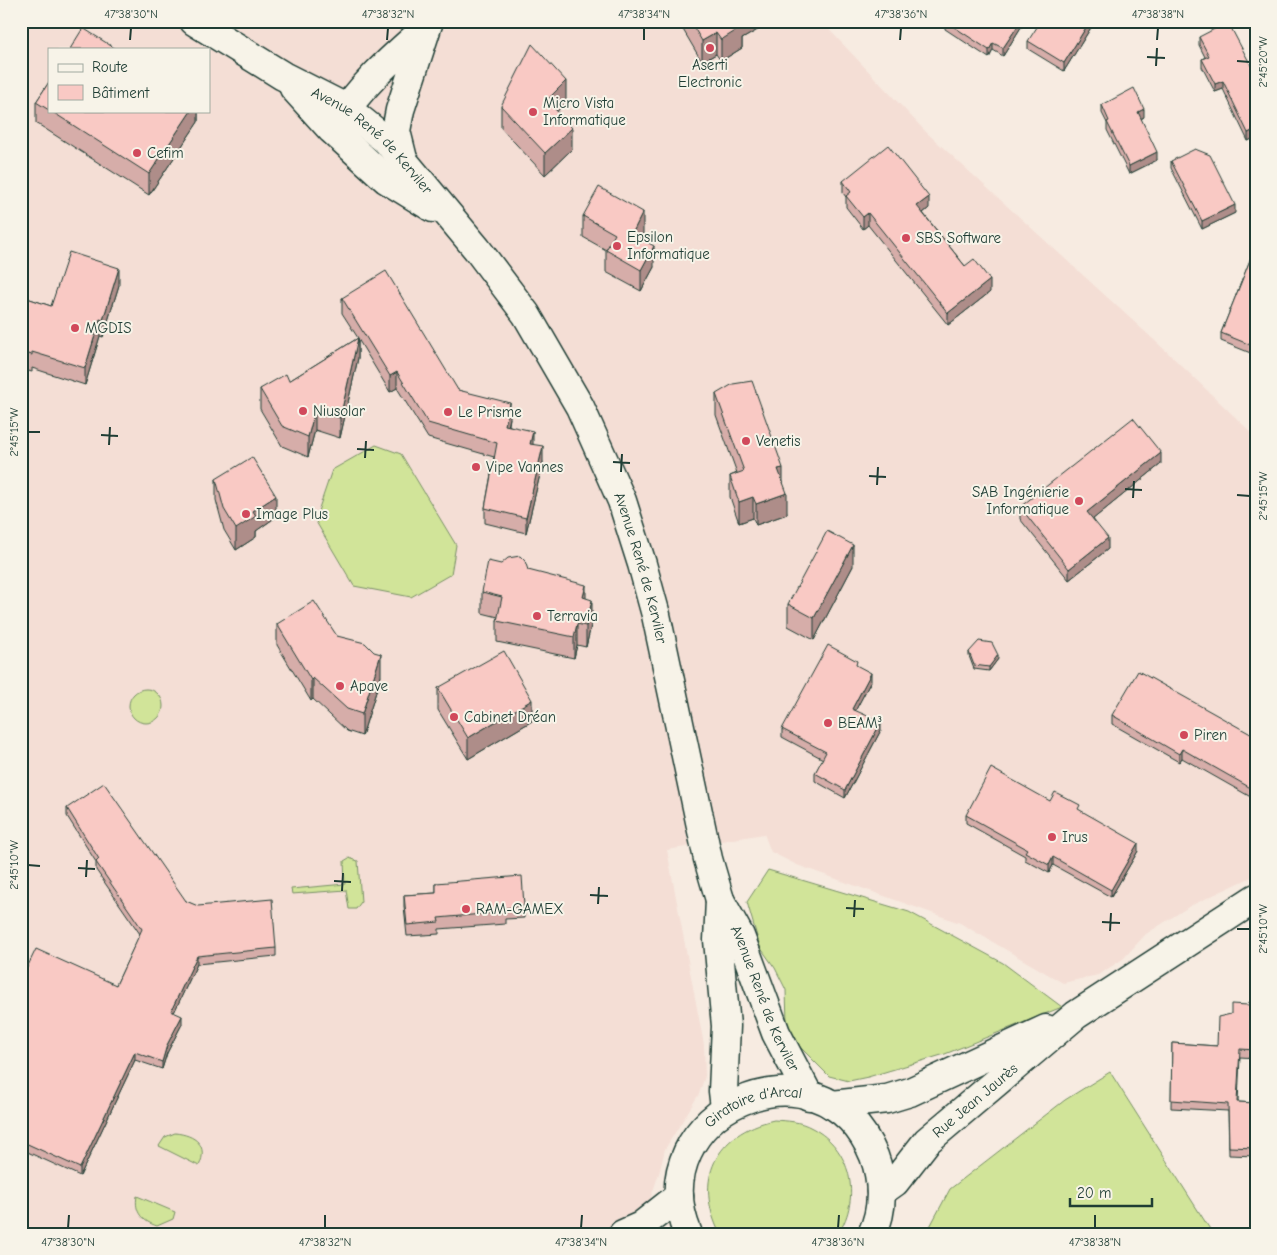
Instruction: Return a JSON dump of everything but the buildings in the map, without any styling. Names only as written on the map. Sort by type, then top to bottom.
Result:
[{"type":"main road","name":"Avenue René de Kerviler","points":[[194,21],[283,76],[339,119],[386,179],[450,219]]},
{"type":"main road","points":[[339,119],[397,54],[428,25]]},
{"type":"main road","points":[[403,159],[396,131],[407,83],[428,25]]},
{"type":"main road","name":"Avenue René de Kerviler","points":[[339,119],[374,129],[403,159],[526,314],[580,407],[622,502],[656,615],[708,858],[720,900],[740,936],[776,1032],[821,1100]]},
{"type":"main road","name":"Rue Jean Jaurès","points":[[881,1192],[895,1182],[928,1141],[1076,1015],[1256,898]]},
{"type":"main road","name":"Avenue René de Kerviler","points":[[720,900],[718,940],[726,1026],[723,1091],[725,1108]]},
{"type":"main road","name":"Rue Jean Jaurès","points":[[821,1100],[887,1099],[910,1092],[1076,1015]]},
{"type":"main road","name":"Giratoire d'Arcal","points":[[688,1234],[683,1220],[679,1196],[684,1161],[700,1131],[725,1108],[744,1098],[766,1092],[788,1092],[821,1100],[852,1122],[868,1142],[878,1166],[881,1192],[879,1212],[872,1234]]},
{"type":"main road","points":[[624,1234],[641,1226],[679,1196]]},
{"type":"shaded area","points":[[21,21],[821,21],[926,132],[1165,350],[1256,437],[1256,875],[1190,906],[1146,934],[1123,959],[1098,975],[1063,983],[960,923],[797,865],[771,852],[764,834],[667,850],[704,1045],[705,1076],[699,1094],[665,1149],[650,1200],[659,1234],[21,1234]]},
{"type":"green space","points":[[376,445],[401,454],[456,545],[451,574],[411,597],[354,586],[315,520],[332,470]]},
{"type":"green space","points":[[146,689],[153,690],[158,694],[162,699],[162,713],[158,718],[153,722],[146,723],[139,722],[134,718],[130,713],[129,706],[130,699],[134,694],[139,690]]},
{"type":"green space","points":[[349,858],[358,861],[361,902],[356,909],[349,909],[346,890],[292,894],[291,889],[345,884],[344,861]]},
{"type":"green space","points":[[768,870],[909,912],[1003,963],[1062,1007],[945,1054],[868,1077],[849,1081],[829,1076],[798,1045],[787,1023],[786,990],[775,968],[760,947],[747,902]]},
{"type":"green space","points":[[1110,1072],[1213,1234],[926,1234],[950,1189],[1065,1100]]},
{"type":"green space","points":[[774,1120],[789,1121],[812,1128],[836,1148],[844,1161],[851,1189],[850,1205],[838,1234],[720,1234],[712,1214],[709,1195],[710,1178],[715,1162],[724,1148],[737,1136],[754,1126]]},
{"type":"green space","points":[[175,1133],[189,1136],[198,1142],[202,1152],[199,1166],[159,1146],[165,1137]]},
{"type":"green space","points":[[137,1196],[175,1212],[173,1219],[157,1226],[143,1219],[138,1211]]},
{"type":"place","name":"Aserti Electronic","points":[[710,48]]},
{"type":"place","name":"Micro Vista Informatique","points":[[533,112]]},
{"type":"place","name":"Cefim","points":[[137,153]]},
{"type":"place","name":"SBS Software","points":[[906,238]]},
{"type":"place","name":"Epsilon Informatique","points":[[617,246]]},
{"type":"place","name":"MGDIS","points":[[75,328]]},
{"type":"place","name":"Niusolar","points":[[303,411]]},
{"type":"place","name":"Le Prisme","points":[[448,412]]},
{"type":"place","name":"Venetis","points":[[746,441]]},
{"type":"place","name":"Vipe Vannes","points":[[476,467]]},
{"type":"place","name":"SAB Ingénierie Informatique","points":[[1079,501]]},
{"type":"place","name":"Image Plus","points":[[246,514]]},
{"type":"place","name":"Terravia","points":[[537,616]]},
{"type":"place","name":"Apave","points":[[340,686]]},
{"type":"place","name":"Cabinet Dréan","points":[[454,717]]},
{"type":"place","name":"BEAM³","points":[[828,723]]},
{"type":"place","name":"Piren","points":[[1184,735]]},
{"type":"place","name":"Irus","points":[[1052,837]]},
{"type":"place","name":"RAM-GAMEX","points":[[466,909]]}]
